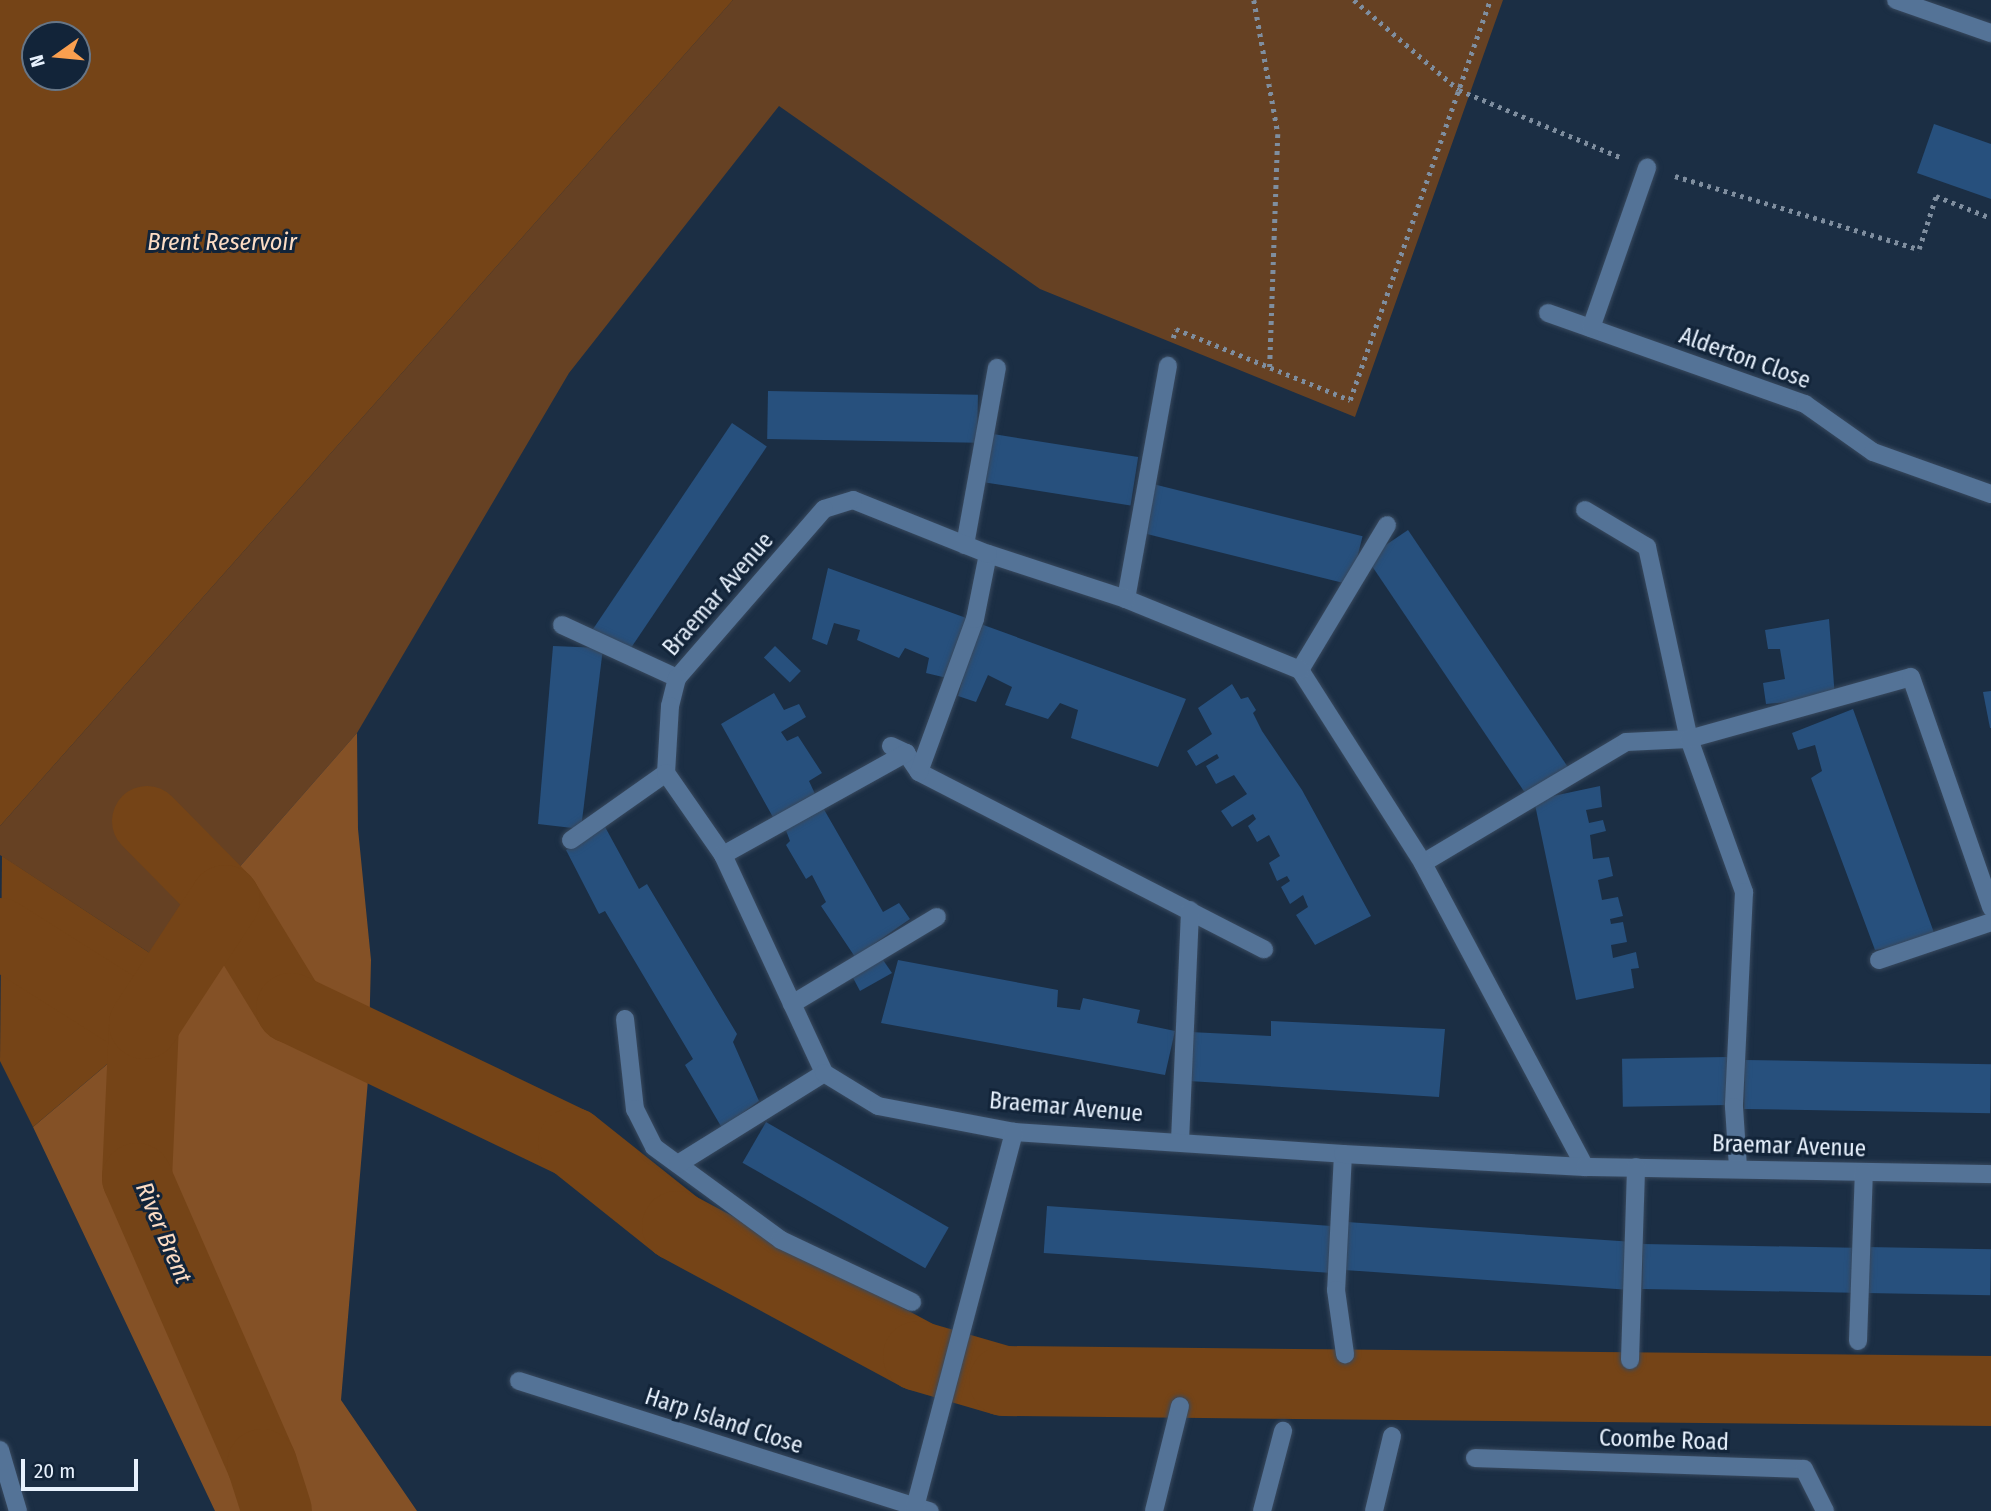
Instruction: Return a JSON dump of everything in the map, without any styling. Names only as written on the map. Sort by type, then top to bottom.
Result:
[{"type":"street","points":[[1896,0],[1991,33]]},
{"type":"street","points":[[1591,328],[1647,168]]},
{"type":"street","name":"Alderton Close","points":[[1548,313],[1805,404],[1873,452],[1991,494]]},
{"type":"street","points":[[1126,598],[1168,366]]},
{"type":"street","points":[[965,545],[997,369]]},
{"type":"street","name":"Braemar Avenue","points":[[666,773],[670,706],[677,678],[824,509],[853,500],[988,554],[1126,598],[1300,670]]},
{"type":"street","points":[[1585,510],[1647,547],[1689,739],[1744,892],[1734,1107],[1738,1168]]},
{"type":"street","points":[[1387,525],[1300,670],[1423,863],[1585,1167]]},
{"type":"street","points":[[919,772],[975,619],[988,554]]},
{"type":"street","points":[[562,625],[677,678]]},
{"type":"street","points":[[1423,863],[1626,742],[1689,739],[1911,677],[1991,907]]},
{"type":"street","points":[[723,855],[898,750],[919,772],[1264,949]]},
{"type":"street","points":[[571,840],[666,773],[723,855],[824,1073],[678,1164]]},
{"type":"street","points":[[1180,1140],[1190,910]]},
{"type":"street","points":[[792,1004],[937,917]]},
{"type":"street","points":[[1879,960],[1991,922]]},
{"type":"street","points":[[625,1019],[635,1109],[654,1147],[781,1240],[912,1302]]},
{"type":"street","name":"Braemar Avenue","points":[[824,1073],[878,1106],[1014,1132],[1180,1140],[1343,1154],[1585,1167],[1991,1174]]},
{"type":"street","name":"Harp Island Close","points":[[519,1381],[922,1509],[942,1404],[1014,1132]]},
{"type":"street","points":[[1343,1154],[1336,1290],[1346,1353]]},
{"type":"street","points":[[1630,1360],[1636,1167]]},
{"type":"street","points":[[1858,1341],[1864,1173]]},
{"type":"street","points":[[1154,1511],[1180,1406]]},
{"type":"street","points":[[1262,1511],[1283,1431]]},
{"type":"street","points":[[1374,1511],[1392,1436]]},
{"type":"street","points":[[0,1450],[18,1511]]},
{"type":"street","name":"Coombe Road","points":[[1475,1458],[1804,1469],[1825,1511]]},
{"type":"path","points":[[1254,0],[1278,134],[1270,368]]},
{"type":"path","points":[[1353,0],[1459,90],[1647,168],[1919,249],[1936,196],[1991,218]]},
{"type":"path","points":[[1168,366],[1175,329],[1350,400],[1490,0]]},
{"type":"shaded area","points":[[733,0],[1503,0],[1355,417],[1040,289],[779,106],[569,373],[357,733],[159,959],[0,855],[0,826]]},
{"type":"shaded area","points":[[357,733],[358,829],[371,960],[368,1080],[341,1400],[417,1511],[215,1511],[33,1127],[189,995],[159,959]]},
{"type":"water","name":"Brent Reservoir","points":[[0,0],[733,0],[0,826]]},
{"type":"water","points":[[2,856],[159,959],[190,994],[33,1127],[0,1061]]},
{"type":"building","points":[[1934,124],[1991,144],[1991,199],[1917,173]]},
{"type":"building","points":[[768,391],[978,395],[977,443],[767,439]]},
{"type":"building","points":[[732,423],[767,446],[627,654],[592,630]]},
{"type":"building","points":[[993,434],[1138,457],[1131,505],[985,482]]},
{"type":"building","points":[[1153,484],[1363,536],[1350,585],[1141,533]]},
{"type":"building","points":[[1408,530],[1570,770],[1529,798],[1367,558]]},
{"type":"building","points":[[828,568],[969,619],[947,678],[926,673],[929,658],[905,648],[899,658],[857,640],[860,630],[834,623],[827,645],[812,639]]},
{"type":"building","points":[[1829,619],[1835,698],[1766,704],[1763,683],[1785,679],[1780,649],[1768,649],[1765,630]]},
{"type":"building","points":[[978,623],[1186,699],[1158,767],[1071,738],[1078,710],[1060,703],[1048,719],[1005,705],[1012,687],[988,675],[976,702],[958,696]]},
{"type":"building","points":[[553,646],[603,648],[581,829],[538,824]]},
{"type":"building","points":[[775,646],[801,671],[790,683],[764,658]]},
{"type":"building","points":[[1232,684],[1241,699],[1248,697],[1256,710],[1253,713],[1262,731],[1302,790],[1371,916],[1315,945],[1296,915],[1308,907],[1303,895],[1290,904],[1281,887],[1290,881],[1287,876],[1277,881],[1269,863],[1280,856],[1269,835],[1257,842],[1248,826],[1256,819],[1253,814],[1232,827],[1221,811],[1247,794],[1234,775],[1216,784],[1206,766],[1219,758],[1217,754],[1196,766],[1187,751],[1212,734],[1198,708]]},
{"type":"building","points":[[1991,691],[1991,728],[1990,728],[1983,692]]},
{"type":"building","points":[[774,693],[784,710],[799,704],[806,717],[781,732],[787,741],[798,736],[822,773],[809,781],[816,796],[774,819],[721,724]]},
{"type":"building","points":[[1853,709],[1937,941],[1889,956],[1887,948],[1875,950],[1811,778],[1822,771],[1815,745],[1798,750],[1792,733]]},
{"type":"building","points":[[1600,786],[1602,807],[1586,810],[1589,823],[1603,820],[1606,831],[1590,835],[1593,859],[1609,857],[1613,876],[1598,880],[1602,900],[1618,897],[1623,916],[1610,919],[1611,924],[1623,922],[1627,942],[1611,945],[1613,958],[1636,952],[1639,968],[1631,969],[1634,988],[1576,1000],[1534,800]]},
{"type":"building","points":[[822,806],[883,912],[899,903],[910,919],[855,957],[821,906],[826,902],[812,875],[806,879],[786,845],[790,841],[785,828]]},
{"type":"building","points":[[604,825],[639,889],[647,884],[737,1034],[733,1042],[759,1101],[722,1128],[685,1065],[693,1059],[605,911],[599,914],[566,850]]},
{"type":"building","points":[[881,957],[892,973],[860,991],[852,976]]},
{"type":"building","points":[[898,960],[1058,990],[1057,1007],[1080,1010],[1083,998],[1140,1010],[1137,1023],[1175,1031],[1165,1075],[881,1023]]},
{"type":"building","points":[[1271,1021],[1445,1029],[1439,1097],[1189,1081],[1190,1032],[1271,1036]]},
{"type":"building","points":[[1727,1057],[1728,1105],[1623,1107],[1622,1059]]},
{"type":"building","points":[[1745,1060],[1991,1064],[1990,1113],[1744,1109]]},
{"type":"building","points":[[766,1122],[949,1228],[925,1268],[742,1163]]},
{"type":"building","points":[[1047,1206],[1331,1226],[1328,1273],[1044,1253]]},
{"type":"building","points":[[1347,1222],[1630,1242],[1627,1290],[1344,1270]]},
{"type":"building","points":[[1643,1244],[1853,1248],[1852,1293],[1642,1289]]},
{"type":"building","points":[[1867,1247],[1991,1249],[1990,1295],[1866,1293]]},
{"type":"waterway","points":[[147,821],[225,900],[291,1008],[573,1143],[677,1226],[918,1356],[1004,1381],[1991,1391]]},
{"type":"waterway","points":[[144,1024],[225,900]]},
{"type":"waterway","name":"River Brent","points":[[0,933],[144,1024],[137,1178],[262,1464],[277,1511]]}]
